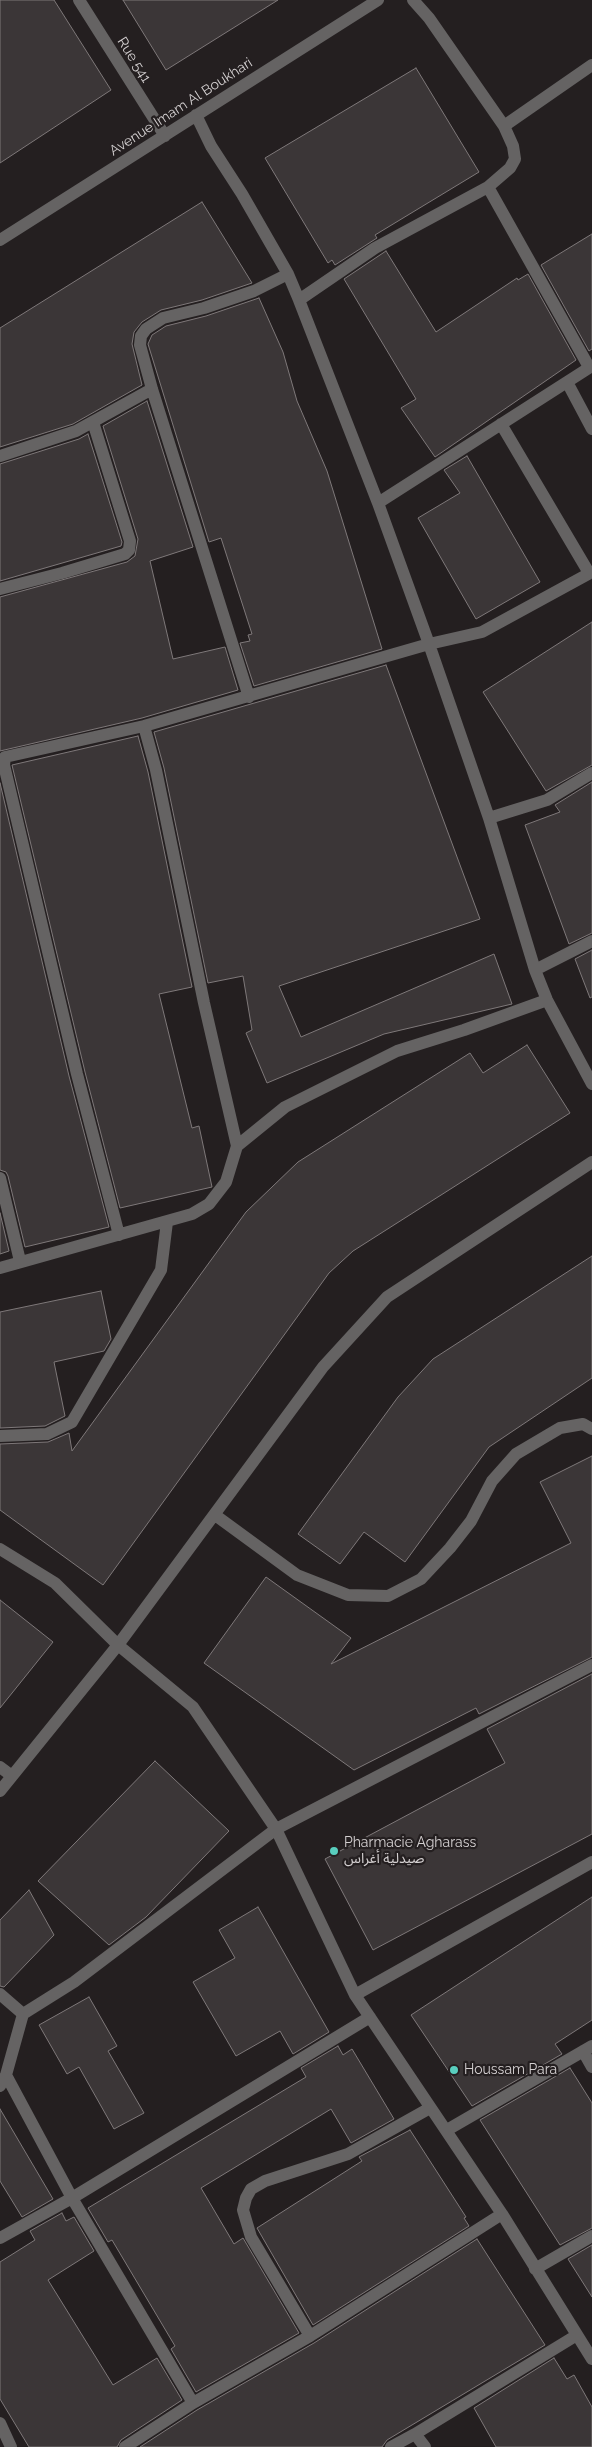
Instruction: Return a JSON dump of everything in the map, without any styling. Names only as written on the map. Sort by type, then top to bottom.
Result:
[{"type":"street","name":"Rue 541","points":[[79,0],[165,136]]},
{"type":"street","name":"Avenue Imam Al Boukhari","points":[[0,240],[378,0]]},
{"type":"street","points":[[300,300],[374,248],[488,187],[510,168],[515,159],[513,146],[504,126],[429,18],[413,0]]},
{"type":"street","points":[[504,126],[592,65]]},
{"type":"street","points":[[196,115],[210,146],[288,274],[300,300],[378,503],[429,644],[489,818],[535,970],[547,1000],[592,1084]]},
{"type":"street","points":[[378,503],[590,367],[488,187]]},
{"type":"street","points":[[249,697],[152,389],[140,345],[141,336],[146,329],[163,318],[204,308],[254,290],[288,274]]},
{"type":"street","points":[[567,382],[592,430]]},
{"type":"street","points":[[0,456],[76,431],[152,389]]},
{"type":"street","points":[[0,589],[71,571],[124,554],[129,550],[130,541],[93,422]]},
{"type":"street","points":[[119,1235],[77,1074],[4,760],[8,755],[144,726],[429,644],[482,632],[591,573],[501,424]]},
{"type":"street","points":[[0,1268],[192,1214],[209,1204],[226,1182],[237,1146],[204,1003],[156,770],[144,726]]},
{"type":"street","points":[[489,818],[548,800],[592,773]]},
{"type":"street","points":[[535,970],[592,942]]},
{"type":"street","points":[[237,1146],[286,1107],[388,1055],[547,1000]]},
{"type":"street","points":[[0,1791],[118,1645],[323,1367],[386,1297],[592,1162]]},
{"type":"street","points":[[0,1178],[20,1261]]},
{"type":"street","points":[[0,1436],[47,1434],[72,1422],[161,1270],[167,1222]]},
{"type":"street","points":[[215,1515],[297,1575],[348,1595],[388,1596],[421,1579],[450,1548],[471,1521],[492,1481],[516,1454],[560,1428],[583,1424],[592,1429]]},
{"type":"street","points":[[0,1549],[55,1583],[118,1645],[193,1708],[276,1829],[355,1995],[502,2214],[592,2359]]},
{"type":"street","points":[[193,2403],[3,2080],[23,2014],[74,1982],[276,1829],[592,1665]]},
{"type":"street","points":[[0,1767],[12,1776]]},
{"type":"street","points":[[355,1995],[592,1862]]},
{"type":"street","points":[[0,1994],[23,2014]]},
{"type":"street","points":[[0,2238],[72,2198],[370,2017]]},
{"type":"street","points":[[447,2130],[587,2049],[592,2067]]},
{"type":"street","points":[[310,2336],[251,2237],[243,2210],[246,2198],[251,2189],[264,2180],[348,2154],[430,2108]]},
{"type":"street","points":[[125,2447],[193,2403],[310,2336],[502,2214]]},
{"type":"street","points":[[535,2269],[592,2236]]},
{"type":"street","points":[[391,2447],[576,2335]]},
{"type":"street","points":[[0,2422],[11,2447]]},
{"type":"street","points":[[415,2434],[425,2447]]},
{"type":"building","points":[[0,0],[54,0],[111,90],[0,163]]},
{"type":"building","points":[[123,0],[278,0],[166,70]]},
{"type":"building","points":[[416,68],[479,172],[375,235],[377,238],[335,265],[332,260],[328,263],[265,158]]},
{"type":"building","points":[[202,202],[252,283],[202,300],[161,310],[142,322],[134,332],[132,344],[142,385],[73,424],[0,447],[0,328]]},
{"type":"building","points":[[592,234],[592,349],[589,351],[541,265]]},
{"type":"building","points":[[386,251],[436,332],[517,278],[518,280],[528,274],[576,360],[435,457],[401,408],[416,399],[344,279]]},
{"type":"building","points":[[259,298],[283,352],[297,401],[327,471],[382,649],[254,686],[240,643],[250,641],[248,635],[252,634],[221,538],[209,542],[148,344],[152,335],[166,326],[206,316]]},
{"type":"building","points":[[147,401],[193,547],[150,561],[173,659],[225,647],[238,690],[142,718],[0,751],[0,597],[127,562],[135,556],[138,539],[103,426]]},
{"type":"building","points":[[88,434],[122,542],[121,546],[0,581],[0,464],[79,439]]},
{"type":"building","points":[[467,456],[540,582],[476,619],[418,518],[460,493],[444,470]]},
{"type":"building","points":[[592,622],[592,765],[546,791],[483,692]]},
{"type":"building","points":[[386,665],[480,919],[279,986],[301,1037],[494,954],[512,1004],[384,1034],[267,1083],[246,1033],[252,1030],[243,976],[208,983],[164,768],[154,732]]},
{"type":"building","points":[[138,736],[148,772],[192,987],[159,994],[192,1128],[199,1126],[212,1187],[120,1208],[85,1072],[12,765]]},
{"type":"building","points":[[592,782],[592,933],[569,944],[525,825],[560,812],[555,805]]},
{"type":"building","points":[[0,783],[69,1076],[109,1227],[25,1247],[8,1176],[6,1172],[0,1170]]},
{"type":"building","points":[[592,950],[592,997],[590,998],[575,959]]},
{"type":"building","points":[[527,1045],[570,1113],[353,1251],[329,1273],[103,1585],[0,1510],[0,1444],[48,1442],[69,1433],[72,1451],[246,1212],[298,1162],[470,1053],[483,1073]]},
{"type":"building","points":[[0,1213],[9,1251],[0,1254]]},
{"type":"building","points":[[592,1256],[592,1378],[489,1447],[405,1562],[364,1532],[340,1564],[298,1534],[398,1397],[433,1359]]},
{"type":"building","points":[[101,1291],[111,1339],[104,1351],[54,1362],[65,1416],[45,1426],[0,1428],[0,1312]]},
{"type":"building","points":[[592,1456],[592,1657],[479,1714],[476,1708],[354,1770],[204,1663],[266,1577],[351,1638],[331,1664],[571,1543],[540,1482]]},
{"type":"building","points":[[0,1600],[53,1642],[0,1708]]},
{"type":"building","points":[[592,1674],[592,1834],[373,1950],[325,1859],[505,1763],[487,1729]]},
{"type":"building","points":[[155,1761],[229,1831],[146,1917],[109,1945],[38,1881]]},
{"type":"building","points":[[29,1890],[54,1935],[4,1987],[0,1986],[0,1920]]},
{"type":"building","points":[[592,1897],[592,2020],[555,2044],[562,2054],[472,2106],[411,2015]]},
{"type":"building","points":[[258,1907],[329,2032],[293,2054],[280,2031],[236,2056],[193,1982],[235,1958],[219,1930]]},
{"type":"building","points":[[89,1997],[117,2046],[108,2051],[144,2113],[114,2129],[79,2067],[67,2074],[39,2025]]},
{"type":"building","points":[[338,2046],[343,2055],[352,2049],[394,2119],[351,2143],[331,2109],[201,2188],[234,2244],[243,2238],[299,2333],[196,2392],[171,2349],[175,2346],[112,2240],[108,2242],[88,2208],[306,2077],[301,2068]]},
{"type":"building","points":[[570,2068],[592,2103],[592,2228],[560,2245],[480,2120]]},
{"type":"building","points":[[0,2109],[53,2199],[22,2217],[0,2181]]},
{"type":"building","points":[[410,2130],[466,2217],[464,2218],[469,2226],[313,2325],[257,2228],[362,2161],[359,2157]]},
{"type":"building","points":[[62,2213],[66,2221],[74,2217],[94,2251],[48,2280],[113,2385],[157,2358],[182,2400],[121,2440],[117,2447],[29,2447],[0,2399],[0,2262],[35,2240],[30,2231]]},
{"type":"building","points":[[477,2239],[545,2345],[387,2440],[382,2447],[140,2447],[197,2410],[314,2343]]},
{"type":"building","points":[[592,2245],[592,2297],[568,2259]]},
{"type":"building","points":[[554,2358],[567,2379],[574,2375],[592,2407],[592,2447],[496,2447],[474,2408]]},
{"type":"place","name":"Pharmacie Agharass صيدلية أغراس","points":[[334,1851]]},
{"type":"place","name":"Houssam Para","points":[[454,2070]]}]
